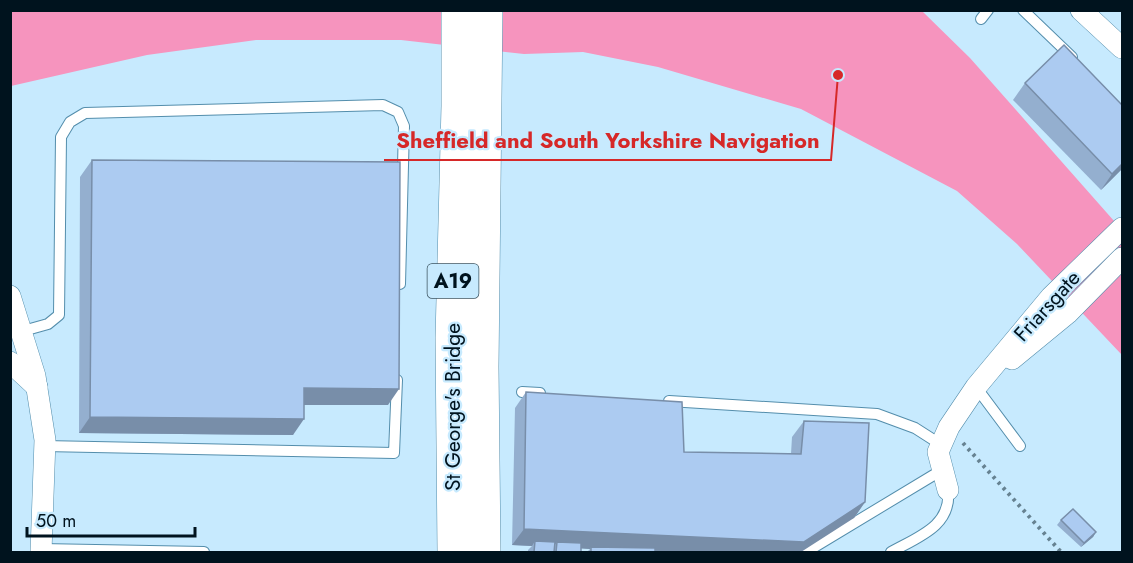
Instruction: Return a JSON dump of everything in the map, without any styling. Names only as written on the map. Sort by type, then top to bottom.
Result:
[{"type":"highway","name":"St George's Bridge","points":[[454,552],[452,338],[458,10]]},
{"type":"highway","name":"St George's Bridge","points":[[484,552],[482,367],[486,10]]},
{"type":"street","points":[[1081,10],[1122,48]]},
{"type":"street","name":"Friarsgate","points":[[944,435],[976,387],[1051,297],[1122,228]]},
{"type":"street","name":"Friarsgate","points":[[976,387],[1068,313],[1122,258]]},
{"type":"street","points":[[11,300],[23,331],[37,387],[44,446],[41,551]]},
{"type":"street","points":[[10,362],[37,387]]},
{"type":"street","points":[[944,435],[938,452],[948,490]]},
{"type":"lane","points":[[1023,10],[1081,66]]},
{"type":"lane","points":[[23,331],[48,324],[59,315],[60,143],[61,136],[70,122],[85,113],[383,105],[398,112],[404,126],[399,301]]},
{"type":"lane","points":[[44,446],[394,453],[397,371]]},
{"type":"lane","points":[[976,387],[1020,446]]},
{"type":"lane","points":[[522,392],[557,394]]},
{"type":"lane","points":[[652,400],[877,414],[915,428],[944,435]]},
{"type":"lane","points":[[806,552],[942,470]]},
{"type":"lane","points":[[891,552],[943,519],[949,502],[948,490]]},
{"type":"lane","points":[[41,551],[204,552]]},
{"type":"path","points":[[944,435],[1061,552]]},
{"type":"shaded area","points":[[11,11],[922,11],[970,58],[1122,230],[1122,355],[1017,244],[957,191],[801,109],[658,67],[583,52],[524,54],[401,40],[256,40],[147,55],[11,86]]},
{"type":"building","points":[[1064,45],[1122,105],[1122,164],[1112,174],[1025,83]]},
{"type":"building","points":[[92,160],[400,162],[399,389],[304,388],[304,419],[90,417]]},
{"type":"building","points":[[526,392],[682,402],[684,452],[801,454],[804,421],[869,423],[865,502],[804,542],[524,529]]},
{"type":"building","points":[[1073,509],[1096,532],[1084,543],[1061,520]]},
{"type":"building","points":[[535,541],[555,542],[554,552],[534,552]]},
{"type":"building","points":[[557,542],[581,543],[581,552],[556,552]]},
{"type":"building","points":[[591,547],[655,548],[655,552],[591,552]]},
{"type":"place","name":"Sheffield and South Yorkshire Navigation","points":[[838,75]]}]
